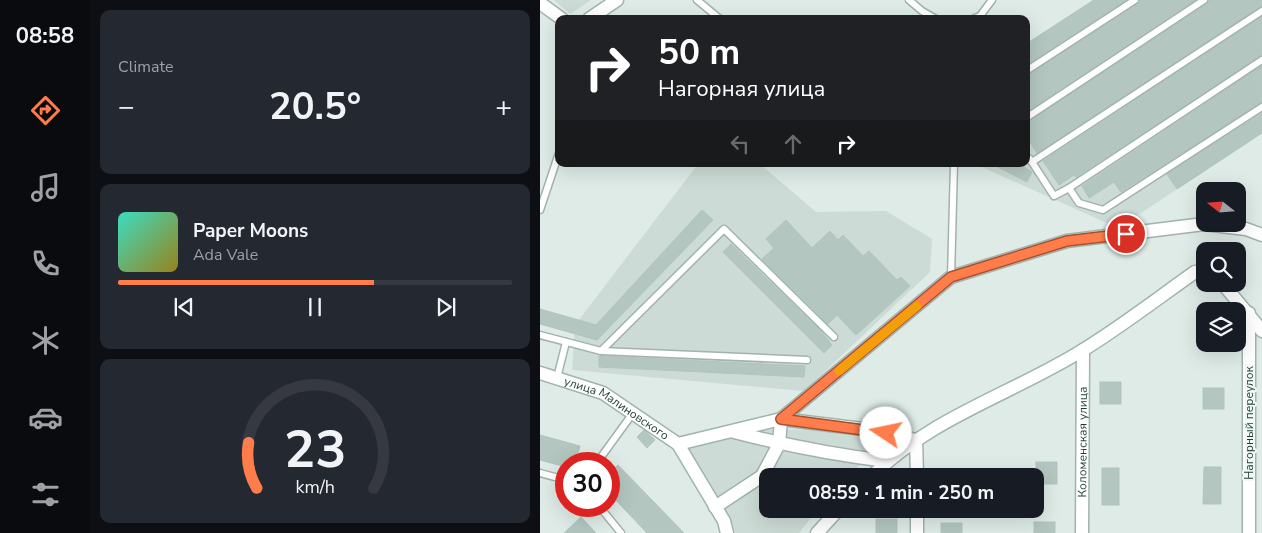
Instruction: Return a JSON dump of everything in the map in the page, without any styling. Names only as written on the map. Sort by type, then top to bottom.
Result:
[{"type":"street","points":[[595,15],[617,0]]},
{"type":"street","points":[[540,3],[556,15]]},
{"type":"street","points":[[715,507],[762,476],[779,444],[781,419],[951,277],[1067,241],[1204,224],[1246,229],[1262,235]]},
{"type":"street","points":[[880,468],[916,440],[1083,350],[1196,272]]},
{"type":"street","points":[[1230,292],[1262,331]]},
{"type":"street","name":"Нагорный переулок","points":[[1249,313],[1249,533]]},
{"type":"street","name":"Коломенская улица","points":[[1082,533],[1083,350]]},
{"type":"street","name":"улица Малиновского","points":[[540,373],[603,393],[678,444],[715,507],[727,533]]},
{"type":"street","points":[[678,444],[781,419],[847,426],[916,440]]},
{"type":"street","points":[[732,431],[779,444],[851,457],[887,461]]},
{"type":"street","points":[[916,440],[916,468]]},
{"type":"street","points":[[817,533],[831,518]]},
{"type":"street","points":[[917,518],[917,533]]},
{"type":"lane","points":[[697,0],[715,15]]},
{"type":"lane","points":[[910,0],[929,15]]},
{"type":"lane","points":[[981,15],[992,0]]},
{"type":"lane","points":[[1030,68],[1134,0]]},
{"type":"lane","points":[[1030,115],[1204,0]]},
{"type":"lane","points":[[1030,158],[1262,11]]},
{"type":"lane","points":[[1030,160],[1054,196],[1069,188],[1262,60]]},
{"type":"lane","points":[[1069,188],[1079,203],[1103,210],[1262,108]]},
{"type":"lane","points":[[540,210],[555,165]]},
{"type":"lane","points":[[951,277],[954,167]]},
{"type":"lane","points":[[601,351],[724,229],[834,337]]},
{"type":"lane","points":[[540,335],[601,351],[807,360]]},
{"type":"lane","points":[[557,378],[566,342]]},
{"type":"lane","points":[[605,452],[633,413]]},
{"type":"lane","points":[[540,473],[555,477]]},
{"type":"lane","points":[[609,517],[621,533]]},
{"type":"shaded area","points":[[554,0],[591,0],[570,14]]},
{"type":"shaded area","points":[[1093,0],[1262,0],[1262,133],[1118,228],[982,167],[1030,167],[1030,41]]},
{"type":"shaded area","points":[[696,167],[764,167],[816,212],[886,211],[932,239],[930,272],[804,391],[572,370],[575,325]]},
{"type":"shaded area","points":[[904,428],[856,468],[759,468],[759,518],[811,518],[799,533],[735,533],[728,516],[688,447],[755,430]]},
{"type":"building","points":[[1094,0],[1126,0],[1030,62],[1030,41]]},
{"type":"building","points":[[1140,0],[1195,0],[1030,109],[1030,73],[1138,4]]},
{"type":"building","points":[[1209,0],[1262,0],[1262,6],[1037,153],[1030,142],[1030,120],[1207,4]]},
{"type":"building","points":[[1262,17],[1262,55],[1076,177],[1074,175],[1059,185],[1043,161]]},
{"type":"building","points":[[1262,66],[1262,102],[1121,192],[1114,182],[1089,198],[1082,186]]},
{"type":"building","points":[[1262,113],[1262,133],[1177,189],[1167,174]]},
{"type":"building","points":[[998,167],[1024,167],[1032,172],[1027,182]]},
{"type":"building","points":[[702,210],[713,220],[597,340],[540,324],[540,309],[596,325]]},
{"type":"building","points":[[786,220],[812,248],[830,231],[838,240],[843,235],[863,256],[869,251],[897,280],[901,277],[910,286],[856,335],[837,315],[828,324],[762,259],[774,248],[766,239]]},
{"type":"building","points":[[731,244],[820,330],[832,345],[824,353],[723,252]]},
{"type":"building","points":[[599,356],[805,366],[804,377],[599,367]]},
{"type":"building","points":[[1100,382],[1121,382],[1121,404],[1100,404]]},
{"type":"building","points":[[1203,388],[1224,388],[1224,409],[1203,409]]},
{"type":"building","points":[[644,430],[655,440],[647,448],[637,437]]},
{"type":"building","points":[[540,435],[580,446],[578,452],[555,452],[555,464],[540,460]]},
{"type":"building","points":[[1036,462],[1057,462],[1057,484],[1044,484],[1044,468],[1036,468]]},
{"type":"building","points":[[620,467],[684,533],[647,533],[620,505]]},
{"type":"building","points":[[1204,467],[1221,467],[1221,504],[1203,504]]},
{"type":"building","points":[[1102,468],[1119,468],[1119,505],[1102,505]]},
{"type":"building","points":[[581,517],[596,533],[564,533]]},
{"type":"building","points":[[876,519],[897,519],[897,533],[876,533]]},
{"type":"building","points":[[1034,522],[1055,522],[1055,533],[1034,533]]},
{"type":"building","points":[[941,523],[962,523],[962,533],[941,533]]},
{"type":"slow traffic","points":[[839,371],[917,306]]},
{"type":"route","points":[[886,433],[840,425],[781,419],[951,277],[1067,241],[1126,234]]}]
